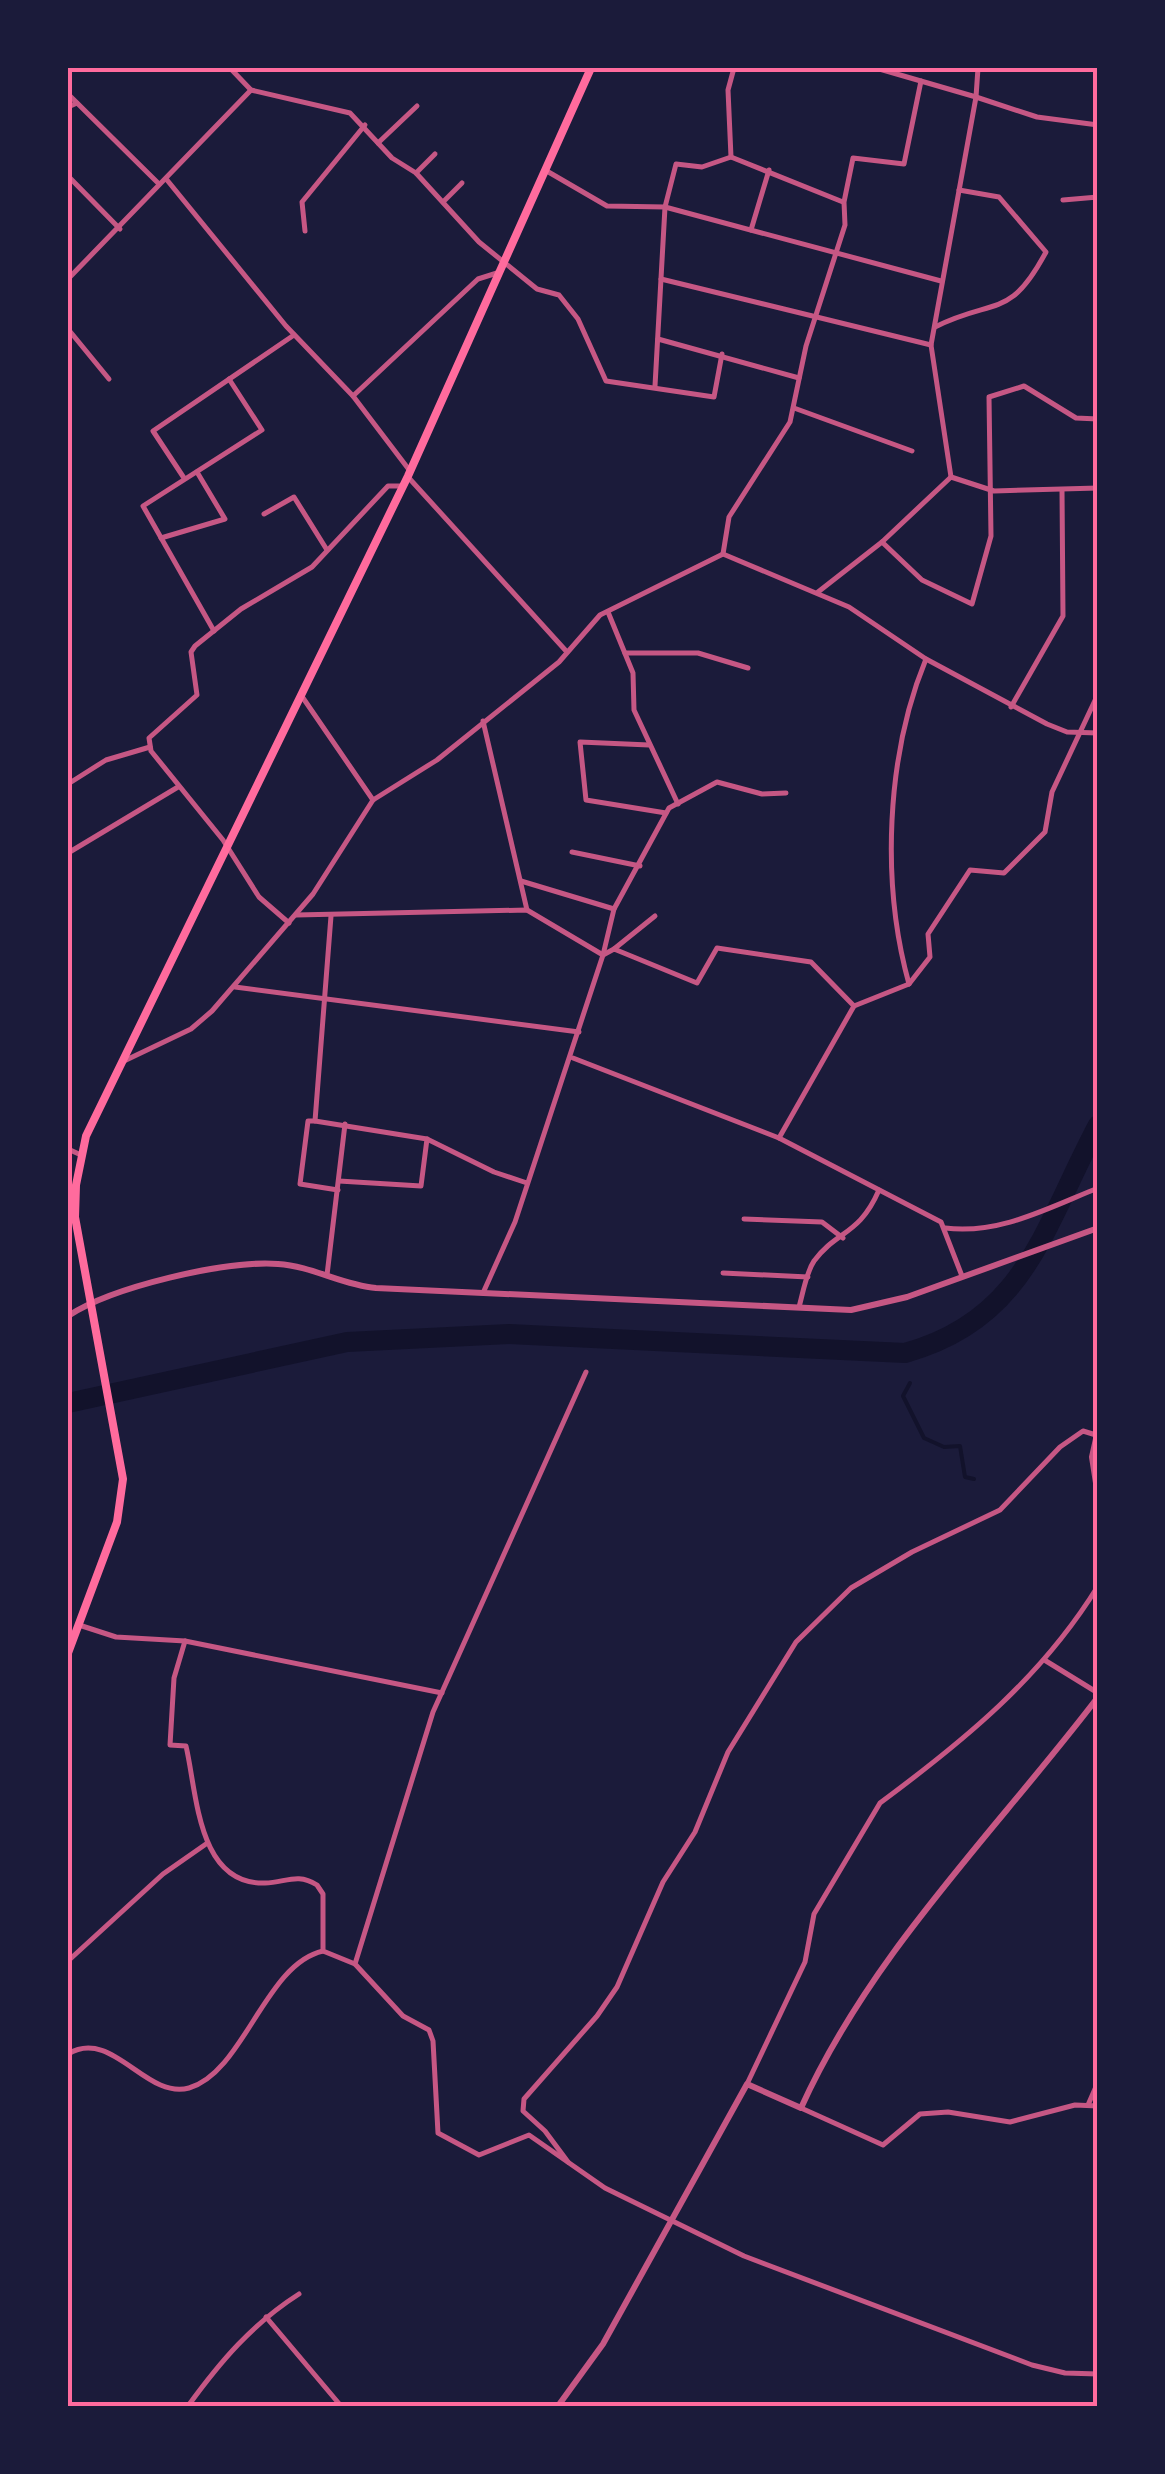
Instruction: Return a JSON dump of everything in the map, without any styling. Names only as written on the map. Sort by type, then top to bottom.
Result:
[{"type":"main road","points":[[68,1652],[120,1512],[122,1479],[79,1239],[75,1201],[81,1155],[120,1062],[403,486],[592,68]]},
{"type":"street","points":[[230,68],[251,90],[350,113],[365,125],[378,143],[416,173],[479,242],[536,289],[559,295],[578,319],[606,381],[714,397],[722,354]]},
{"type":"street","points":[[731,156],[728,90],[734,68]]},
{"type":"street","points":[[876,68],[1037,117],[1098,125]]},
{"type":"street","points":[[950,477],[932,344],[978,68]]},
{"type":"street","points":[[723,554],[729,516],[790,422],[814,319],[845,225],[844,202],[854,158],[904,164],[921,81]]},
{"type":"street","points":[[68,279],[251,90]]},
{"type":"street","points":[[68,94],[159,184]]},
{"type":"street","points":[[68,107],[77,104]]},
{"type":"street","points":[[378,143],[417,106]]},
{"type":"street","points":[[306,232],[302,202],[365,125]]},
{"type":"street","points":[[416,173],[435,154]]},
{"type":"street","points":[[655,386],[665,207],[676,164],[702,166],[731,156],[844,202]]},
{"type":"street","points":[[546,170],[607,206],[665,207],[941,280]]},
{"type":"street","points":[[752,230],[769,170]]},
{"type":"street","points":[[68,176],[120,229]]},
{"type":"street","points":[[167,180],[294,334],[353,396],[409,473],[568,652]]},
{"type":"street","points":[[443,202],[462,183]]},
{"type":"street","points":[[935,327],[969,310],[999,308],[1030,282],[1046,252],[999,198],[958,190]]},
{"type":"street","points":[[1063,200],[1098,196]]},
{"type":"street","points":[[353,396],[478,279],[499,274]]},
{"type":"street","points":[[661,278],[814,319],[932,344]]},
{"type":"street","points":[[68,329],[109,379]]},
{"type":"street","points":[[184,479],[153,431],[294,334]]},
{"type":"street","points":[[658,340],[722,354],[798,378]]},
{"type":"street","points":[[214,631],[143,506],[262,430],[229,379]]},
{"type":"street","points":[[882,542],[922,580],[972,604],[991,536],[994,491],[990,396],[1024,386],[1076,418],[1098,420]]},
{"type":"street","points":[[794,408],[912,451]]},
{"type":"street","points":[[160,538],[225,519],[196,472]]},
{"type":"street","points":[[950,477],[994,491],[1098,488]]},
{"type":"street","points":[[818,592],[882,542],[950,477]]},
{"type":"street","points":[[289,922],[259,897],[150,747],[150,738],[197,695],[191,652],[214,631],[312,566],[388,486],[403,486]]},
{"type":"street","points":[[1011,707],[1063,616],[1062,490]]},
{"type":"street","points":[[264,514],[294,497],[327,550]]},
{"type":"street","points":[[120,1062],[191,1030],[235,987],[296,915],[374,800],[437,760],[568,652],[608,612],[723,554],[818,592],[1011,707],[1067,732],[1098,734]]},
{"type":"street","points":[[608,612],[633,672],[634,710],[678,804]]},
{"type":"street","points":[[730,662],[732,651]]},
{"type":"street","points":[[625,654],[698,653],[748,668]]},
{"type":"street","points":[[909,984],[897,941],[890,866],[905,718],[926,659]]},
{"type":"street","points":[[300,694],[374,800]]},
{"type":"street","points":[[779,1138],[854,1006],[909,984],[930,957],[928,934],[970,870],[1004,873],[1045,832],[1052,792],[1098,694]]},
{"type":"street","points":[[483,721],[527,910]]},
{"type":"street","points":[[649,745],[580,742],[586,800],[666,813]]},
{"type":"street","points":[[69,780],[106,760],[150,747]]},
{"type":"street","points":[[484,1293],[572,1058],[614,909],[666,813],[717,782],[762,794],[786,792]]},
{"type":"street","points":[[68,853],[178,787]]},
{"type":"street","points":[[572,852],[640,866]]},
{"type":"street","points":[[521,881],[614,909]]},
{"type":"street","points":[[296,915],[527,910],[603,955]]},
{"type":"street","points":[[314,1121],[316,1066],[328,998],[331,916]]},
{"type":"street","points":[[603,955],[655,916]]},
{"type":"street","points":[[614,949],[696,983],[717,948],[810,962],[854,1006]]},
{"type":"street","points":[[235,987],[579,1032]]},
{"type":"street","points":[[572,1058],[779,1138],[945,1228],[966,1230],[1016,1221],[1098,1188]]},
{"type":"street","points":[[338,1190],[300,1184],[308,1121],[427,1139],[494,1172],[528,1183]]},
{"type":"street","points":[[327,1277],[344,1124]]},
{"type":"street","points":[[339,1181],[421,1186],[427,1139]]},
{"type":"street","points":[[68,1149],[81,1155]]},
{"type":"street","points":[[799,1309],[812,1264],[870,1212],[879,1190]]},
{"type":"street","points":[[744,1219],[822,1222],[842,1238]]},
{"type":"street","points":[[945,1228],[962,1276]]},
{"type":"street","points":[[68,1316],[91,1301],[130,1288],[261,1264],[297,1266],[360,1287],[799,1309],[882,1306],[1098,1228]]},
{"type":"street","points":[[68,1242],[79,1239]]},
{"type":"street","points":[[723,1273],[808,1278]]},
{"type":"street","points":[[354,1964],[442,1693],[586,1372]]},
{"type":"street","points":[[572,2168],[546,2131],[523,2111],[524,2098],[597,2016],[616,1987],[663,1882],[694,1832],[728,1752],[796,1642],[851,1588],[912,1552],[985,1519],[1011,1499],[1060,1447],[1083,1431],[1097,1433],[1092,1473],[1098,1496]]},
{"type":"street","points":[[558,2406],[595,2357],[674,2222],[747,2084],[805,1962],[814,1914],[866,1822],[880,1803],[1000,1709],[1046,1661],[1098,1586]]},
{"type":"street","points":[[79,1624],[128,1640],[184,1640],[442,1693]]},
{"type":"street","points":[[184,1640],[174,1678],[170,1746],[186,1746],[206,1844],[227,1869],[247,1879],[267,1884],[293,1876],[318,1884],[323,1894],[323,1950]]},
{"type":"street","points":[[801,2108],[826,2054],[898,1948],[1098,1695],[1046,1661]]},
{"type":"street","points":[[68,1962],[163,1874],[206,1844]]},
{"type":"street","points":[[68,2054],[79,2048],[98,2049],[172,2088],[190,2088],[216,2070],[300,1960],[323,1950],[354,1964],[403,2016],[429,2030],[434,2041],[438,2133],[479,2155],[529,2135],[572,2168],[674,2222],[816,2286],[983,2350],[1065,2374],[1098,2374]]},
{"type":"street","points":[[1088,2105],[1098,2082]]},
{"type":"street","points":[[747,2084],[883,2145],[920,2114],[948,2112],[1010,2122],[1098,2106]]},
{"type":"street","points":[[188,2406],[220,2362],[265,2316],[299,2294]]},
{"type":"street","points":[[265,2316],[341,2406]]},
{"type":"waterway","points":[[68,1403],[347,1342],[509,1334],[905,1353],[946,1338],[979,1318],[1005,1293],[1045,1233],[1098,1125]]},
{"type":"waterway","points":[[905,1353],[906,1359]]},
{"type":"waterway","points":[[910,1383],[903,1396],[924,1438],[944,1447],[960,1446],[965,1477],[974,1479]]}]
